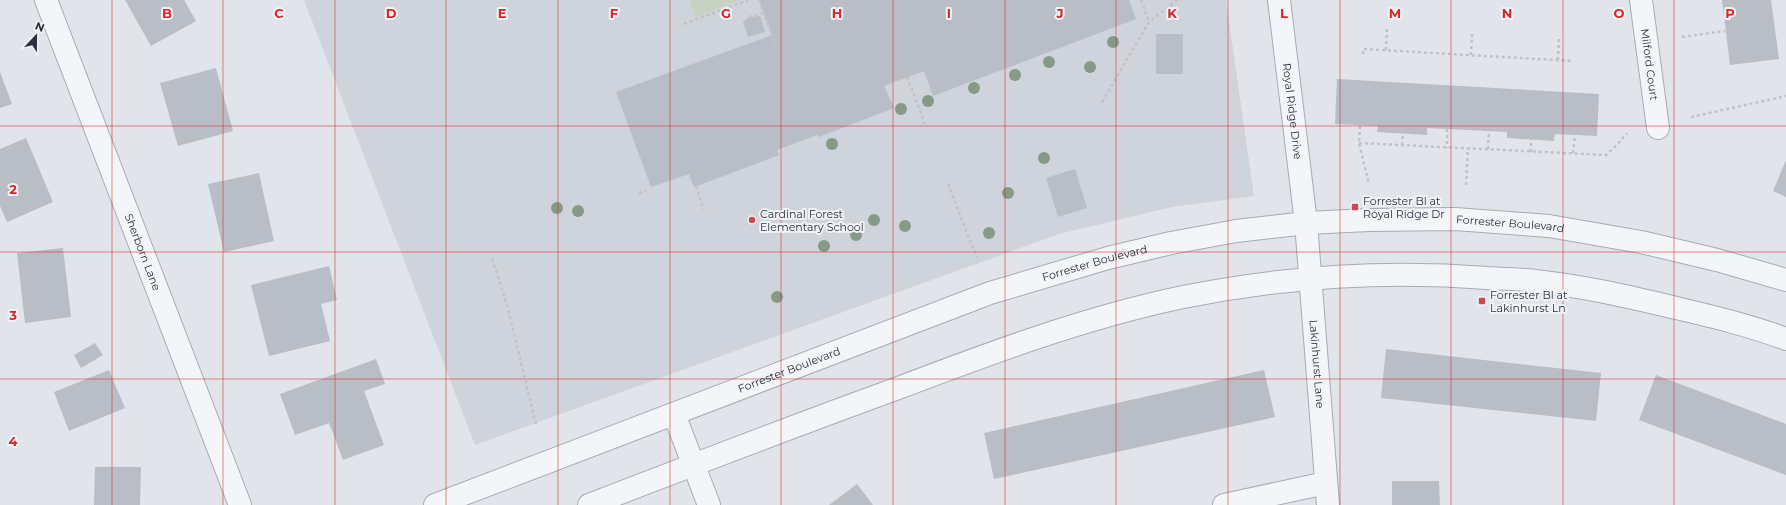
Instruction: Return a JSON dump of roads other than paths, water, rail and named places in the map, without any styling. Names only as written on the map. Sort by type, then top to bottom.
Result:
[{"type":"street","name":"Sherborn Lane","points":[[46,0],[240,505]]},
{"type":"street","name":"Royal Ridge Drive","points":[[1279,0],[1306,223]]},
{"type":"street","name":"Milford Court","points":[[1641,0],[1658,128]]},
{"type":"street","name":"Forrester Boulevard","points":[[435,505],[990,293],[1053,273],[1171,243],[1236,231],[1306,223],[1369,220],[1456,219],[1549,226],[1641,242],[1718,260],[1786,280]]},
{"type":"street","name":"Lakinhurst Lane","points":[[1306,223],[1328,505]]},
{"type":"street","points":[[589,505],[693,464],[1009,346],[1069,326],[1183,297],[1245,286],[1310,278],[1370,275],[1454,275],[1542,282],[1630,297],[1681,309],[1786,339]]},
{"type":"street","points":[[674,414],[709,505]]},
{"type":"street","points":[[1224,505],[1326,483]]},
{"type":"place","name":"Forrester Bl at Royal Ridge Dr","points":[[1355,207]]},
{"type":"place","name":"Cardinal Forest Elementary School","points":[[752,220]]},
{"type":"place","name":"Forrester Bl at Lakinhurst Ln","points":[[1482,301]]}]
